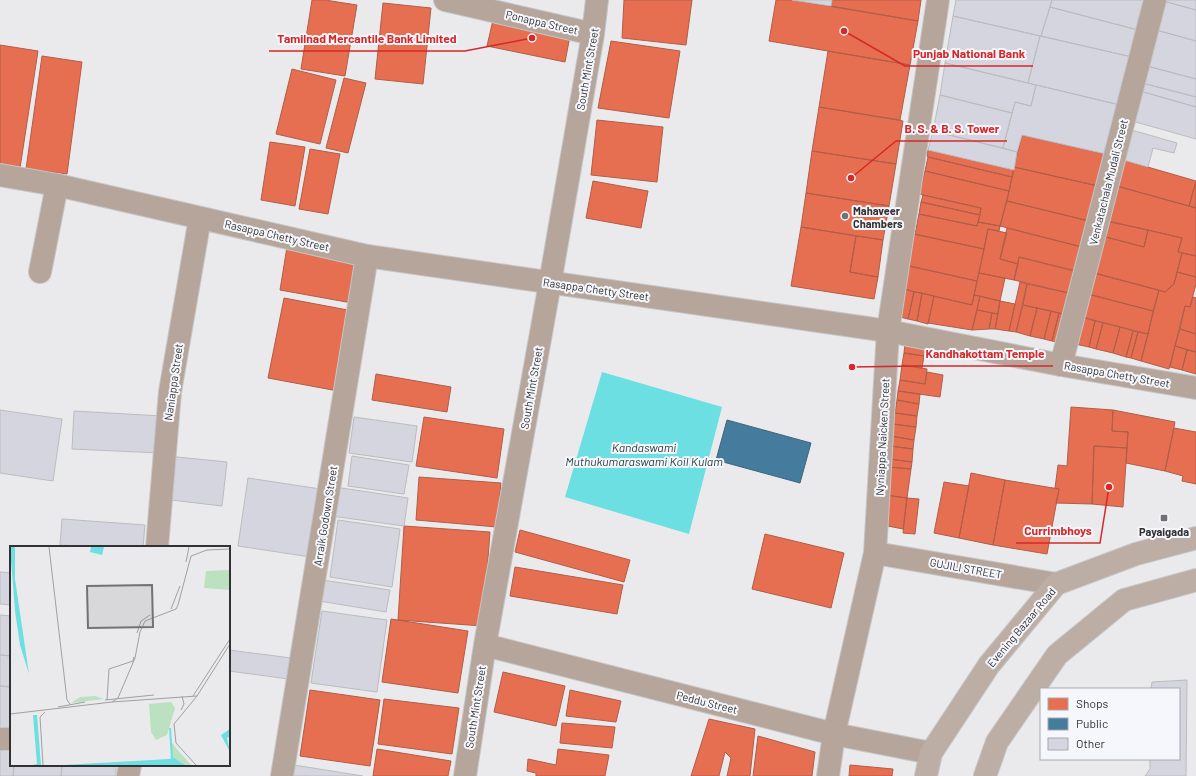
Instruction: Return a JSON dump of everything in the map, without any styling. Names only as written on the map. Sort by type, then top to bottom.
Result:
[{"type":"main road","name":"Evening Bazaar Road","points":[[926,776],[931,753],[989,664],[1056,584],[1136,554],[1196,538]]},
{"type":"main road","points":[[985,776],[997,742],[1057,655],[1124,600],[1196,580]]},
{"type":"street","name":"Ponappa Street","points":[[445,0],[593,34]]},
{"type":"street","name":"South Mint Street","points":[[465,776],[485,644],[550,283],[593,34],[597,0]]},
{"type":"street","name":"Nyniappa Naicken Street","points":[[828,776],[834,734],[875,553],[888,331],[938,0]]},
{"type":"street","name":"Venkatachala Mudali Street","points":[[1061,365],[1155,0]]},
{"type":"street","name":"Rasappa Chetty Street","points":[[0,175],[57,185],[367,256],[888,331],[1061,365],[1196,388]]},
{"type":"street","points":[[40,272],[57,185]]},
{"type":"street","name":"Naniappa Street","points":[[157,546],[170,392],[200,218]]},
{"type":"street","name":"Arraik Godown Street","points":[[282,776],[367,256]]},
{"type":"street","name":"GUJILI STREET","points":[[875,553],[1056,584]]},
{"type":"street","name":"Peddu Street","points":[[485,644],[834,734],[931,753]]},
{"type":"street","points":[[0,739],[10,740]]},
{"type":"street","points":[[128,776],[130,766]]},
{"type":"water","name":"Kandaswami Muthukumaraswami Koil Kulam","points":[[602,372],[722,407],[689,534],[565,497]]},
{"type":"building: Shops","points":[[312,0],[325,0],[357,5],[345,76],[301,69]]},
{"type":"building: Shops","points":[[624,0],[692,0],[686,45],[622,38]]},
{"type":"building: Shops","points":[[776,0],[792,0],[918,21],[910,65],[769,41]]},
{"type":"building: Shops","points":[[832,0],[921,0],[918,21],[831,6]]},
{"type":"building: Shops","points":[[383,3],[431,8],[423,84],[375,79]]},
{"type":"building: Shops","points":[[493,20],[570,36],[565,62],[487,46]]},
{"type":"building: Shops","points":[[611,41],[680,51],[669,118],[598,108]]},
{"type":"building: Shops","points":[[0,45],[38,51],[20,168],[0,165]]},
{"type":"building: Shops","points":[[828,51],[910,65],[900,120],[819,107]]},
{"type":"building: Shops","points":[[42,56],[82,62],[67,174],[26,169]]},
{"type":"building: Shops","points":[[292,69],[336,80],[320,144],[276,134]]},
{"type":"building: Shops","points":[[344,78],[366,83],[348,153],[326,148]]},
{"type":"building: Shops","points":[[819,107],[903,121],[896,164],[812,151]]},
{"type":"building: Shops","points":[[597,120],[663,127],[657,182],[591,175]]},
{"type":"building: Shops","points":[[1022,135],[1106,154],[1098,186],[1014,167]]},
{"type":"building: Shops","points":[[270,142],[305,147],[295,206],[261,200]]},
{"type":"building: Shops","points":[[310,149],[340,154],[328,214],[299,209]]},
{"type":"building: Shops","points":[[928,150],[1014,170],[1012,177],[928,157]]},
{"type":"building: Shops","points":[[812,151],[896,164],[889,206],[806,193]]},
{"type":"building: Shops","points":[[928,157],[1012,177],[1009,191],[925,171]]},
{"type":"building: Shops","points":[[1120,159],[1196,181],[1189,206],[1113,185]]},
{"type":"building: Shops","points":[[1014,167],[1098,186],[1089,221],[1007,201]]},
{"type":"building: Shops","points":[[925,171],[1009,191],[1000,226],[978,222],[981,208],[919,194]]},
{"type":"building: Shops","points":[[593,181],[648,191],[641,228],[586,218]]},
{"type":"building: Shops","points":[[1196,182],[1196,208],[1189,206]]},
{"type":"building: Shops","points":[[1113,185],[1196,208],[1196,256],[1178,252],[1182,238],[1104,220]]},
{"type":"building: Shops","name":"Mahaveer Chambers","points":[[806,193],[889,206],[883,240],[801,227]]},
{"type":"building: Shops","points":[[923,195],[981,208],[980,215],[921,202]]},
{"type":"building: Shops","points":[[1007,201],[1089,221],[1082,247],[1000,226]]},
{"type":"building: Shops","points":[[921,202],[980,215],[977,226],[919,214]]},
{"type":"building: Shops","points":[[919,214],[977,226],[978,222],[1000,226],[999,231],[988,229],[984,249],[915,234]]},
{"type":"building: Shops","points":[[1105,221],[1148,230],[1144,247],[1102,236]]},
{"type":"building: Shops","points":[[801,227],[856,236],[850,272],[878,277],[874,299],[791,286]]},
{"type":"building: Shops","points":[[1007,228],[1082,247],[1076,271],[1019,257],[1018,264],[1000,259]]},
{"type":"building: Shops","points":[[988,229],[1007,233],[1000,259],[1018,264],[1014,280],[979,273]]},
{"type":"building: Shops","points":[[1148,230],[1182,238],[1178,252],[1182,253],[1174,284],[1165,292],[1094,273],[1102,236],[1144,247]]},
{"type":"building: Shops","points":[[913,234],[984,249],[977,281],[906,265]]},
{"type":"building: Shops","points":[[856,236],[883,240],[878,277],[850,272]]},
{"type":"building: Shops","points":[[287,247],[360,260],[352,303],[280,290]]},
{"type":"building: Shops","points":[[1182,253],[1196,256],[1196,277],[1177,272]]},
{"type":"building: Shops","points":[[1019,257],[1078,272],[1073,294],[1014,280]]},
{"type":"building: Shops","points":[[908,266],[977,281],[972,305],[903,289]]},
{"type":"building: Shops","points":[[1177,272],[1196,277],[1196,284],[1190,307],[1185,306],[1169,369],[1141,361],[1159,290],[1165,292],[1174,284]]},
{"type":"building: Shops","points":[[979,273],[1005,278],[1000,301],[974,295]]},
{"type":"building: Shops","points":[[1094,273],[1159,290],[1153,311],[1088,294]]},
{"type":"building: Shops","points":[[1020,282],[1027,284],[1016,332],[1009,331]]},
{"type":"building: Shops","points":[[1027,284],[1073,294],[1068,315],[1023,305]]},
{"type":"building: Shops","points":[[905,289],[914,292],[908,319],[900,317]]},
{"type":"building: Shops","points":[[914,292],[922,293],[917,321],[908,319]]},
{"type":"building: Shops","points":[[922,293],[934,296],[928,324],[917,321]]},
{"type":"building: Shops","points":[[1088,294],[1153,311],[1148,334],[1082,317]]},
{"type":"building: Shops","points":[[974,295],[980,296],[972,330],[928,323],[934,296],[972,305]]},
{"type":"building: Shops","points":[[980,296],[1000,301],[998,314],[977,310]]},
{"type":"building: Shops","points":[[1193,297],[1196,298],[1196,334],[1180,329],[1185,306],[1190,307]]},
{"type":"building: Shops","points":[[284,298],[353,311],[338,391],[268,378]]},
{"type":"building: Shops","points":[[1000,301],[1015,304],[1009,331],[995,329]]},
{"type":"building: Shops","points":[[1023,305],[1037,308],[1030,336],[1016,332]]},
{"type":"building: Shops","points":[[1037,308],[1051,311],[1044,339],[1030,336]]},
{"type":"building: Shops","points":[[977,310],[992,313],[989,329],[972,330]]},
{"type":"building: Shops","points":[[1051,311],[1059,313],[1052,341],[1044,339]]},
{"type":"building: Shops","points":[[992,313],[998,314],[995,329],[989,329]]},
{"type":"building: Shops","points":[[1059,313],[1068,315],[1061,343],[1052,341]]},
{"type":"building: Shops","points":[[1082,317],[1095,321],[1089,347],[1075,344]]},
{"type":"building: Shops","points":[[1095,321],[1103,323],[1096,349],[1089,347]]},
{"type":"building: Shops","points":[[1103,323],[1120,327],[1113,353],[1096,349]]},
{"type":"building: Shops","points":[[1120,327],[1133,331],[1126,357],[1113,353]]},
{"type":"building: Shops","points":[[1180,329],[1196,334],[1196,352],[1175,346]]},
{"type":"building: Shops","points":[[1133,331],[1138,332],[1131,358],[1126,357]]},
{"type":"building: Shops","points":[[1138,332],[1148,334],[1141,361],[1131,358]]},
{"type":"building: Shops","points":[[905,343],[925,346],[924,356],[904,353]]},
{"type":"building: Shops","points":[[1175,346],[1187,350],[1182,370],[1170,367]]},
{"type":"building: Shops","points":[[1187,350],[1196,352],[1196,374],[1182,370]]},
{"type":"building: Shops","points":[[904,353],[924,356],[922,368],[902,365]]},
{"type":"building: Shops","points":[[902,365],[927,369],[925,384],[900,380]]},
{"type":"building: Shops","points":[[927,372],[943,375],[940,397],[898,391],[900,380],[925,384]]},
{"type":"building: Shops","points":[[376,374],[451,387],[447,412],[372,400]]},
{"type":"building: Shops","points":[[898,391],[920,394],[919,404],[897,400]]},
{"type":"building: Shops","points":[[897,400],[919,404],[917,416],[895,413]]},
{"type":"building: Shops","points":[[1071,407],[1113,410],[1112,431],[1128,432],[1127,448],[1094,446],[1092,504],[1056,503],[1059,489],[1055,488],[1058,465],[1067,466]]},
{"type":"building: Shops","points":[[1113,410],[1175,422],[1165,471],[1126,463],[1128,432],[1112,431]]},
{"type":"building: Shops","points":[[895,413],[917,416],[916,427],[893,424]]},
{"type":"building: Shops","points":[[424,417],[504,429],[497,478],[416,466]]},
{"type":"building: Shops","points":[[893,424],[916,427],[914,440],[891,436]]},
{"type":"building: Shops","points":[[1174,428],[1196,432],[1196,484],[1182,481],[1183,476],[1165,471]]},
{"type":"building: Shops","points":[[891,436],[914,440],[913,449],[890,446]]},
{"type":"building: Shops","points":[[890,446],[913,449],[912,462],[889,459]]},
{"type":"building: Shops","points":[[1094,446],[1127,448],[1123,507],[1092,504]]},
{"type":"building: Shops","points":[[889,459],[912,462],[911,469],[888,467]]},
{"type":"building: Shops","points":[[888,467],[911,469],[907,498],[885,495]]},
{"type":"building: Shops","points":[[971,473],[1005,480],[993,545],[959,538]]},
{"type":"building: Shops","points":[[419,477],[501,483],[497,527],[416,520]]},
{"type":"building: Shops","points":[[1005,480],[1059,489],[1047,554],[993,545]]},
{"type":"building: Shops","points":[[944,482],[969,486],[959,538],[934,533]]},
{"type":"building: Shops","points":[[885,495],[907,498],[903,529],[888,526],[883,512]]},
{"type":"building: Shops","points":[[907,498],[919,499],[915,534],[903,533]]},
{"type":"building: Shops","points":[[404,526],[490,532],[483,626],[398,620]]},
{"type":"building: Shops","points":[[520,530],[630,560],[624,582],[515,552]]},
{"type":"building: Shops","points":[[765,534],[844,553],[831,608],[752,589]]},
{"type":"building: Shops","points":[[515,567],[623,585],[617,614],[510,596]]},
{"type":"building: Shops","points":[[391,619],[468,631],[458,693],[382,682]]},
{"type":"building: Shops","points":[[503,672],[565,686],[556,726],[494,712]]},
{"type":"building: Shops","points":[[310,690],[380,700],[370,766],[300,756]]},
{"type":"building: Shops","points":[[570,690],[621,701],[616,722],[566,716]]},
{"type":"building: Shops","points":[[384,699],[459,708],[452,754],[378,744]]},
{"type":"building: Shops","points":[[709,719],[755,729],[750,776],[727,776],[731,758],[725,752],[719,776],[691,776]]},
{"type":"building: Shops","points":[[562,723],[615,727],[612,748],[560,743]]},
{"type":"building: Shops","points":[[758,736],[815,752],[812,776],[753,776]]},
{"type":"building: Shops","points":[[377,749],[451,761],[448,776],[373,776]]},
{"type":"building: Shops","points":[[558,749],[609,755],[605,776],[536,776],[536,773],[527,771],[528,759],[556,765]]},
{"type":"building: Shops","points":[[850,765],[893,769],[892,776],[849,776]]},
{"type":"building: Public","points":[[727,420],[811,443],[800,483],[716,460]]},
{"type":"building: Other","points":[[792,0],[832,0],[831,6]]},
{"type":"building: Other","points":[[956,0],[1052,0],[1041,36],[953,16]]},
{"type":"building: Other","points":[[1052,0],[1144,0],[1138,30],[1050,7]]},
{"type":"building: Other","points":[[1196,0],[1196,10],[1163,1]]},
{"type":"building: Other","points":[[1163,1],[1196,10],[1196,41],[1156,30]]},
{"type":"building: Other","points":[[1050,7],[1138,30],[1132,57],[1041,36]]},
{"type":"building: Other","points":[[953,16],[1040,36],[1028,83],[945,63]]},
{"type":"building: Other","points":[[1156,30],[1196,41],[1196,79],[1147,66]]},
{"type":"building: Other","points":[[1040,36],[1132,57],[1120,105],[1028,83]]},
{"type":"building: Other","points":[[945,63],[1036,85],[1031,106],[1015,102],[1012,113],[940,95]]},
{"type":"building: Other","points":[[1147,66],[1196,79],[1196,97],[1142,83]]},
{"type":"building: Other","points":[[1142,83],[1196,97],[1196,107],[1140,91]]},
{"type":"building: Other","points":[[1036,85],[1120,105],[1106,154],[1022,135],[1017,152],[1003,148],[1015,102],[1031,106]]},
{"type":"building: Other","points":[[1140,91],[1196,107],[1196,139],[1132,121]]},
{"type":"building: Other","points":[[940,95],[1012,113],[1003,148],[933,131]]},
{"type":"building: Other","points":[[1128,129],[1177,143],[1174,153],[1153,148],[1148,167],[1120,159]]},
{"type":"building: Other","points":[[933,131],[1017,152],[1014,170],[928,150]]},
{"type":"building: Other","points":[[0,410],[62,419],[53,481],[0,473]]},
{"type":"building: Other","points":[[74,411],[162,416],[160,453],[72,449]]},
{"type":"building: Other","points":[[354,417],[417,426],[412,462],[349,453]]},
{"type":"building: Other","points":[[167,456],[227,462],[222,506],[163,499]]},
{"type":"building: Other","points":[[352,456],[409,465],[404,494],[348,486]]},
{"type":"building: Other","points":[[248,478],[327,490],[317,558],[238,546]]},
{"type":"building: Other","points":[[335,487],[408,498],[404,526],[331,516]]},
{"type":"building: Other","points":[[62,519],[145,525],[143,546],[60,545]]},
{"type":"building: Other","points":[[338,520],[400,529],[392,587],[330,577]]},
{"type":"building: Other","points":[[0,572],[10,573],[10,605],[0,604]]},
{"type":"building: Other","points":[[322,580],[390,590],[386,612],[319,601]]},
{"type":"building: Other","points":[[322,611],[387,620],[377,692],[311,683]]},
{"type":"building: Other","points":[[0,615],[10,616],[10,656],[0,655]]},
{"type":"building: Other","points":[[230,650],[299,659],[296,680],[230,671]]},
{"type":"building: Other","points":[[0,655],[10,656],[10,687],[0,686]]},
{"type":"building: Other","points":[[1187,680],[1186,776],[1145,776],[1150,769],[1150,760],[1180,760],[1180,688],[1151,688],[1152,682]]},
{"type":"building: Other","points":[[0,686],[10,687],[10,737],[0,736]]},
{"type":"building: Other","points":[[0,744],[10,745],[10,766],[14,766],[13,776],[0,776]]},
{"type":"building: Other","points":[[294,765],[363,776],[292,776]]},
{"type":"building: Other","points":[[14,766],[62,766],[61,776],[13,776]]},
{"type":"building: Other","points":[[62,766],[116,766],[116,776],[61,776]]},
{"type":"place","name":"Punjab National Bank","points":[[844,31]]},
{"type":"place","name":"Tamilnad Mercantile Bank Limited","points":[[532,38]]},
{"type":"place","name":"B. S. & B. S. Tower","points":[[851,178]]},
{"type":"place","name":"Mahaveer Chambers","points":[[845,216]]},
{"type":"place","name":"Kandhakottam Temple","points":[[852,367]]},
{"type":"place","name":"Currimbhoys","points":[[1109,487]]},
{"type":"place","name":"Payaigada","points":[[1164,518]]}]
